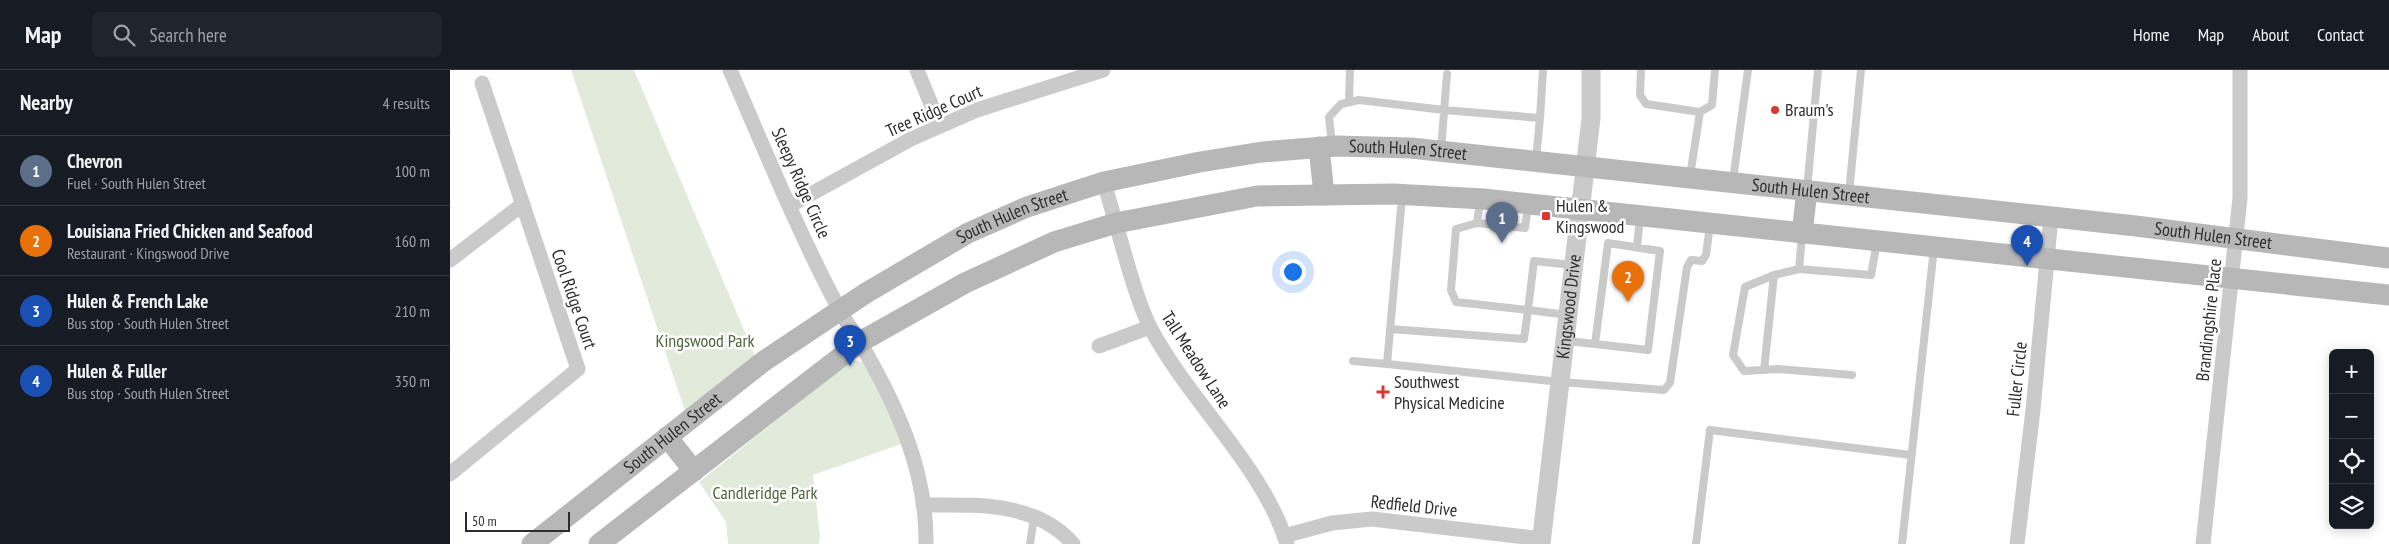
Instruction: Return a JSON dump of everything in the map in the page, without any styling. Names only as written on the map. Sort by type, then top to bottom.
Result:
[{"type":"main road","name":"South Hulen Street","points":[[532,544],[764,361],[840,311],[968,233],[1027,207],[1104,182],[1200,162],[1262,152],[1325,147],[1441,152],[2051,217],[2389,258]]},
{"type":"main road","points":[[1324,195],[1325,147]]},
{"type":"main road","points":[[1802,234],[1807,190]]},
{"type":"main road","points":[[599,544],[860,342],[965,283],[1054,242],[1116,223],[1257,196],[1403,195],[1480,199],[2389,296]]},
{"type":"main road","points":[[667,437],[694,471]]},
{"type":"street","name":"Sleepy Ridge Circle","points":[[730,70],[789,206],[840,311],[890,394],[913,451],[923,505],[926,544]]},
{"type":"street","points":[[917,70],[940,126]]},
{"type":"street","name":"Tree Ridge Court","points":[[789,206],[910,139],[940,126],[977,110],[1103,70]]},
{"type":"street","name":"Kingswood Drive","points":[[1541,542],[1570,315],[1586,166],[1591,118],[1591,70]]},
{"type":"street","name":"Brandingshire Place","points":[[2203,544],[2240,198],[2240,70]]},
{"type":"street","name":"Cool Ridge Court","points":[[450,474],[578,369],[482,83]]},
{"type":"street","name":"Tall Meadow Lane","points":[[1104,182],[1140,304],[1150,326],[1191,391],[1261,489],[1278,517],[1286,540]]},
{"type":"street","points":[[450,260],[523,204]]},
{"type":"street","name":"Fuller Circle","points":[[2017,544],[2033,410],[2051,217]]},
{"type":"street","points":[[1099,346],[1150,326]]},
{"type":"street","points":[[923,505],[999,507],[1034,517],[1051,525],[1073,544]]},
{"type":"street","name":"Redfield Drive","points":[[1286,540],[1332,524],[1372,519],[1541,542]]},
{"type":"lane","points":[[1349,102],[1350,70]]},
{"type":"lane","points":[[1536,161],[1543,70]]},
{"type":"lane","points":[[1641,70],[1640,95],[1646,104],[1700,112],[1712,105],[1715,70]]},
{"type":"lane","points":[[1733,182],[1748,70]]},
{"type":"lane","points":[[1807,190],[1818,70]]},
{"type":"lane","points":[[1848,195],[1861,70]]},
{"type":"lane","points":[[1441,152],[1447,74]]},
{"type":"lane","points":[[1325,147],[1329,117],[1341,104],[1358,100],[1540,118]]},
{"type":"lane","points":[[1689,177],[1700,112]]},
{"type":"lane","points":[[1387,364],[1403,195]]},
{"type":"lane","points":[[1478,223],[1480,199]]},
{"type":"lane","points":[[1528,204],[1525,228],[1478,223],[1456,229],[1451,290],[1456,302],[1570,315]]},
{"type":"lane","points":[[1637,246],[1640,217]]},
{"type":"lane","points":[[1353,361],[1561,382],[1664,390],[1670,384],[1687,266],[1691,260],[1702,260],[1706,255],[1710,224]]},
{"type":"lane","points":[[1799,269],[1802,234]]},
{"type":"lane","points":[[1852,375],[1764,370],[1744,371],[1733,355],[1745,287],[1774,275],[1799,269],[1872,275],[1877,242]]},
{"type":"lane","points":[[1566,341],[1646,350],[1649,348],[1660,251],[1637,246],[1608,244],[1595,344]]},
{"type":"lane","points":[[1902,544],[1934,248]]},
{"type":"lane","points":[[1390,329],[1524,340],[1534,261],[1575,265]]},
{"type":"lane","points":[[1764,370],[1774,275]]},
{"type":"lane","points":[[1696,544],[1710,430],[1911,455]]},
{"type":"lane","points":[[1030,544],[1034,517]]},
{"type":"green space","name":"Kingswood Park","points":[[571,70],[634,70],[755,356],[685,411]]},
{"type":"green space","name":"Candleridge Park","points":[[852,360],[865,362],[904,443],[813,475],[820,536],[819,544],[728,544],[726,522],[699,482]]},
{"type":"place","name":"Braum's","points":[[1775,110]]},
{"type":"place","name":"Hulen & Kingswood","points":[[1546,216]]},
{"type":"place","name":"Chevron","points":[[1502,243]]},
{"type":"place","name":"Hulen & Fuller","points":[[2027,266]]},
{"type":"place","name":"Louisiana Fried Chicken and Seafood","points":[[1628,302]]},
{"type":"place","name":"Hulen & French Lake","points":[[850,366]]},
{"type":"place","name":"Southwest Physical Medicine","points":[[1383,392]]}]
